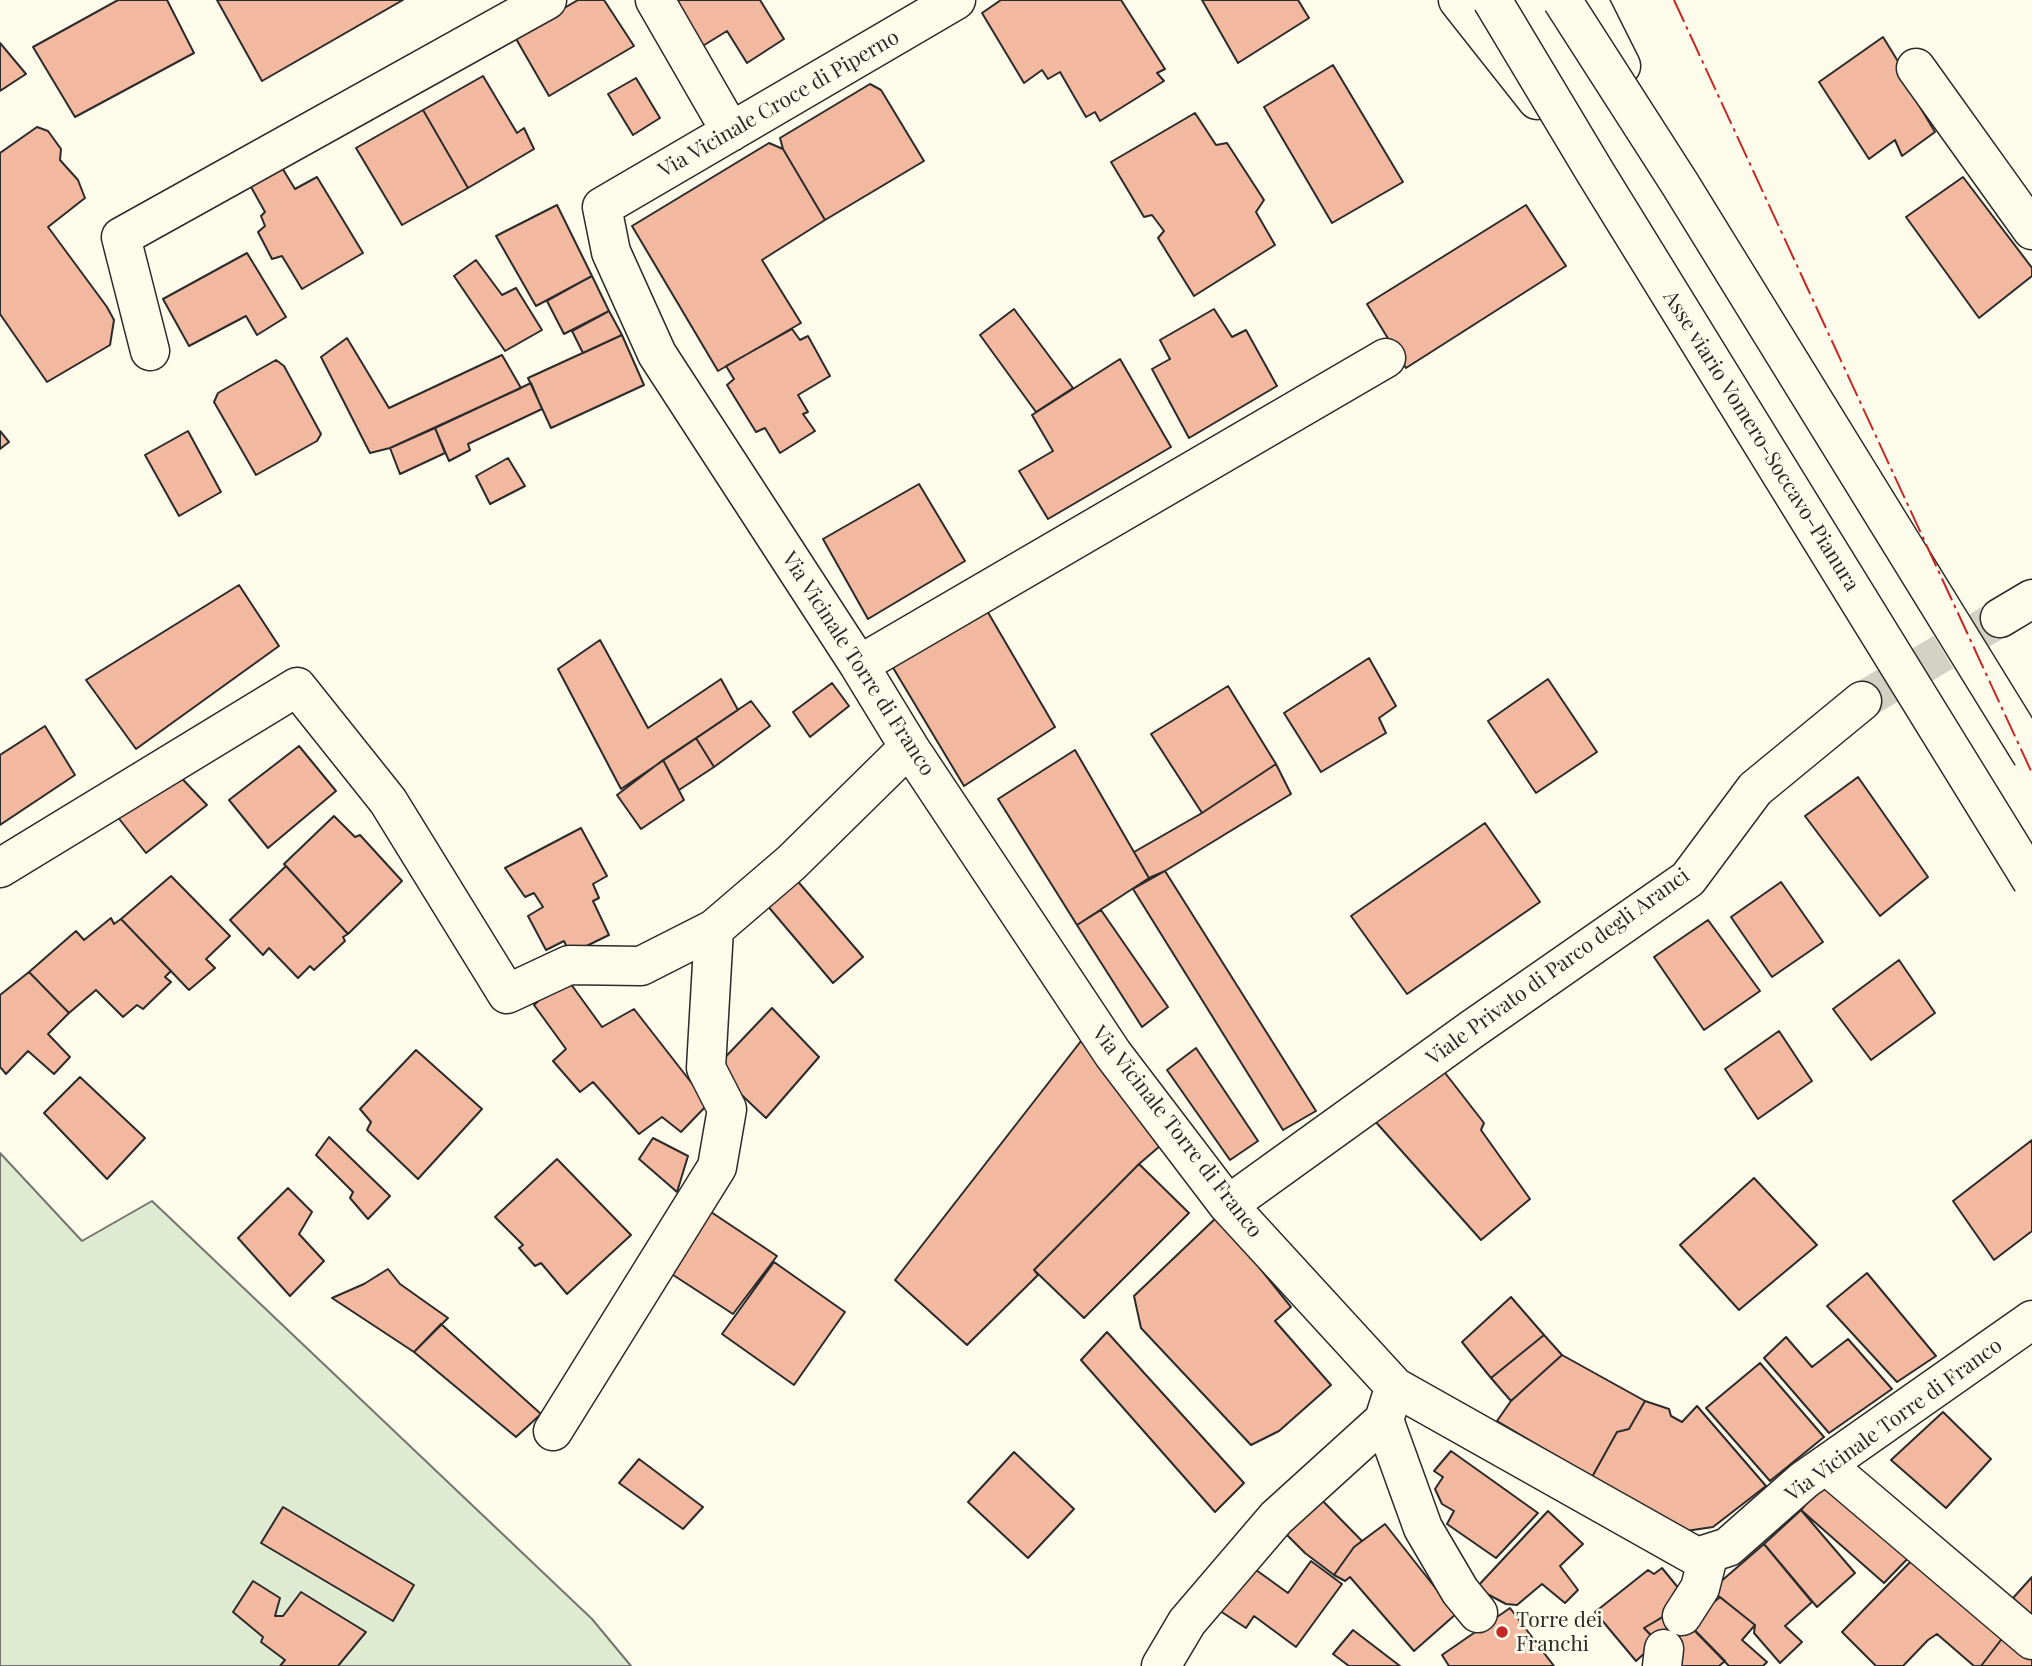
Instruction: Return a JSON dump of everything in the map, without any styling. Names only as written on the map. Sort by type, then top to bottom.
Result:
[{"type":"main road","points":[[150,351],[121,237],[547,0]]},
{"type":"main road","points":[[655,0],[732,132]]},
{"type":"main road","name":"Via Vicinale Croce di Piperno","points":[[602,207],[956,0]]},
{"type":"main road","points":[[1458,0],[1595,172]]},
{"type":"main road","name":"Asse viario Vomero-Soccavo-Pianura","points":[[1492,0],[2032,881]]},
{"type":"main road","points":[[1562,0],[1680,184],[2032,755]]},
{"type":"main road","points":[[1588,0],[1680,184]]},
{"type":"main road","points":[[1916,68],[2032,230]]},
{"type":"main road","name":"Via Vicinale Torre di Franco","points":[[602,207],[611,252],[657,354],[859,665],[909,747],[1113,1054],[1228,1205],[1390,1404],[1697,1557],[1728,1547],[1804,1480],[2032,1320]]},
{"type":"main road","points":[[859,665],[1386,358]]},
{"type":"main road","points":[[0,869],[297,687],[388,801],[507,994],[569,965],[641,966],[714,929],[791,863],[909,747]]},
{"type":"main road","name":"Viale Privato di Parco degli Aranci","points":[[1228,1205],[1471,1030],[1688,879],[1755,789],[1861,701]]},
{"type":"main road","points":[[554,1431],[717,1167],[727,1109],[706,1068],[714,929]]},
{"type":"main road","points":[[1390,1404],[1423,1528],[1460,1591],[1478,1613]]},
{"type":"main road","points":[[1161,1666],[1186,1622],[1276,1518],[1390,1404]]},
{"type":"main road","points":[[1826,1465],[2032,1640]]},
{"type":"main road","points":[[1682,1616],[1700,1588],[1709,1553]]},
{"type":"green space","points":[[0,1153],[82,1241],[152,1201],[592,1619],[631,1666],[0,1666]]},
{"type":"building","points":[[118,0],[167,0],[194,53],[75,117],[33,47]]},
{"type":"building","points":[[217,0],[403,0],[262,81]]},
{"type":"building","points":[[578,0],[604,0],[634,46],[549,96],[515,37]]},
{"type":"building","points":[[672,0],[760,0],[784,39],[747,63],[727,31],[701,47]]},
{"type":"building","points":[[1001,0],[1121,0],[1165,69],[1157,73],[1164,81],[1100,121],[1095,112],[1086,117],[1060,72],[1048,79],[1042,70],[1024,83],[982,13]]},
{"type":"building","points":[[1202,0],[1298,0],[1309,18],[1238,63]]},
{"type":"building","points":[[1883,37],[1915,89],[1914,97],[1935,132],[1902,156],[1895,140],[1869,159],[1819,82]]},
{"type":"building","points":[[0,43],[26,74],[0,91]]},
{"type":"building","points":[[1333,65],[1403,182],[1332,223],[1264,107]]},
{"type":"building","points":[[483,76],[517,133],[524,128],[534,149],[468,188],[423,110]]},
{"type":"building","points":[[636,78],[660,118],[633,135],[608,94]]},
{"type":"building","points":[[870,84],[881,90],[924,161],[825,220],[783,149],[780,138]]},
{"type":"building","points":[[423,110],[468,188],[402,225],[356,148]]},
{"type":"building","points":[[1195,113],[1216,145],[1227,143],[1264,200],[1256,212],[1275,245],[1194,296],[1158,238],[1164,231],[1152,215],[1144,217],[1111,162]]},
{"type":"building","points":[[37,127],[48,131],[61,149],[60,160],[78,180],[85,198],[48,227],[114,320],[110,345],[47,382],[0,314],[0,153]]},
{"type":"building","points":[[769,143],[783,149],[825,220],[762,260],[801,323],[718,371],[632,226]]},
{"type":"building","points":[[276,158],[295,189],[317,177],[363,253],[302,289],[282,256],[272,259],[258,232],[265,226],[261,216],[265,212],[246,178]]},
{"type":"building","points":[[1963,177],[2032,268],[2032,276],[1979,318],[1906,217]]},
{"type":"building","points":[[557,205],[592,276],[536,306],[496,236]]},
{"type":"building","points":[[1526,205],[1566,266],[1406,368],[1367,304]]},
{"type":"building","points":[[247,253],[286,317],[257,335],[246,316],[189,346],[163,299]]},
{"type":"building","points":[[476,260],[502,295],[516,288],[542,330],[505,351],[454,276]]},
{"type":"building","points":[[592,276],[609,311],[564,334],[547,301]]},
{"type":"building","points":[[1014,309],[1073,388],[1036,412],[980,335]]},
{"type":"building","points":[[1214,309],[1232,337],[1246,330],[1277,386],[1189,438],[1152,369],[1170,359],[1160,340]]},
{"type":"building","points":[[609,311],[622,335],[583,353],[572,331]]},
{"type":"building","points":[[792,329],[800,340],[808,336],[830,376],[798,395],[808,412],[803,414],[815,431],[780,453],[765,428],[756,432],[727,385],[734,379],[726,366]]},
{"type":"building","points":[[622,335],[644,385],[551,428],[528,378]]},
{"type":"building","points":[[347,338],[389,408],[502,355],[521,388],[390,448],[370,453],[321,357]]},
{"type":"building","points":[[1120,359],[1171,447],[1048,519],[1019,471],[1053,451],[1032,415]]},
{"type":"building","points":[[276,360],[284,366],[321,434],[317,441],[256,475],[214,402],[218,393]]},
{"type":"building","points":[[531,383],[542,409],[468,444],[470,450],[449,461],[435,428]]},
{"type":"building","points":[[435,428],[445,453],[400,474],[390,448]]},
{"type":"building","points":[[0,431],[9,442],[0,449]]},
{"type":"building","points":[[188,431],[221,492],[179,516],[145,455]]},
{"type":"building","points":[[508,458],[525,486],[490,504],[476,476]]},
{"type":"building","points":[[919,484],[965,561],[868,619],[823,539]]},
{"type":"building","points":[[239,585],[279,646],[136,749],[86,680]]},
{"type":"building","points":[[986,609],[1055,727],[964,786],[892,666]]},
{"type":"building","points":[[600,640],[648,728],[721,679],[738,710],[621,789],[558,669]]},
{"type":"building","points":[[1369,658],[1396,706],[1379,718],[1386,733],[1321,772],[1284,713]]},
{"type":"building","points":[[1548,679],[1597,752],[1536,793],[1488,721]]},
{"type":"building","points":[[832,683],[849,706],[810,737],[793,712]]},
{"type":"building","points":[[1228,686],[1276,764],[1202,813],[1151,734]]},
{"type":"building","points":[[751,701],[770,726],[714,767],[696,738]]},
{"type":"building","points":[[45,726],[75,775],[0,825],[0,755]]},
{"type":"building","points":[[696,738],[714,767],[679,790],[663,760]]},
{"type":"building","points":[[299,746],[336,791],[268,848],[229,800]]},
{"type":"building","points":[[1075,750],[1149,878],[1077,925],[998,799]]},
{"type":"building","points":[[663,760],[684,800],[641,829],[617,795]]},
{"type":"building","points":[[1276,764],[1291,794],[1165,871],[1149,878],[1134,852],[1202,813]]},
{"type":"building","points":[[172,768],[207,805],[146,853],[113,811]]},
{"type":"building","points":[[1858,777],[1928,877],[1880,916],[1805,816]]},
{"type":"building","points":[[334,816],[355,837],[360,835],[402,881],[348,934],[284,864]]},
{"type":"building","points":[[1485,823],[1540,902],[1407,994],[1351,916]]},
{"type":"building","points":[[581,828],[607,876],[593,884],[599,898],[593,901],[609,935],[570,954],[564,941],[546,950],[528,916],[543,907],[534,893],[525,897],[505,868]]},
{"type":"building","points":[[286,866],[348,934],[343,937],[345,941],[314,970],[310,966],[298,978],[269,948],[263,955],[230,920]]},
{"type":"building","points":[[1165,871],[1316,1111],[1283,1130],[1133,889]]},
{"type":"building","points":[[171,876],[230,936],[206,959],[215,968],[189,990],[121,919]]},
{"type":"building","points":[[794,877],[863,957],[833,983],[766,904]]},
{"type":"building","points":[[1781,882],[1823,942],[1772,977],[1731,917]]},
{"type":"building","points":[[1101,910],[1168,1007],[1142,1027],[1077,925]]},
{"type":"building","points":[[111,918],[114,924],[121,919],[171,971],[165,977],[171,982],[143,1009],[137,1005],[123,1017],[96,990],[69,1013],[29,972],[76,931],[84,940]]},
{"type":"building","points":[[1708,920],[1760,991],[1704,1030],[1654,957]]},
{"type":"building","points":[[1899,960],[1935,1013],[1871,1060],[1833,1009]]},
{"type":"building","points":[[29,972],[69,1013],[48,1034],[70,1057],[54,1074],[28,1051],[6,1074],[0,1067],[0,995]]},
{"type":"building","points":[[565,976],[602,1027],[634,1009],[708,1104],[681,1132],[662,1117],[639,1134],[593,1082],[580,1092],[553,1061],[566,1049],[534,1005]]},
{"type":"building","points":[[772,1008],[819,1057],[766,1118],[714,1069]]},
{"type":"building","points":[[1779,1031],[1812,1081],[1758,1119],[1725,1069]]},
{"type":"building","points":[[1081,1041],[1160,1146],[1034,1270],[1038,1275],[967,1345],[895,1280]]},
{"type":"building","points":[[1196,1048],[1258,1141],[1230,1160],[1167,1070]]},
{"type":"building","points":[[416,1050],[482,1109],[418,1179],[367,1130],[371,1122],[360,1109]]},
{"type":"building","points":[[1442,1069],[1484,1123],[1481,1130],[1530,1199],[1481,1240],[1374,1120]]},
{"type":"building","points":[[80,1077],[145,1138],[107,1179],[44,1113]]},
{"type":"building","points":[[329,1137],[390,1196],[368,1219],[350,1198],[353,1192],[316,1155]]},
{"type":"building","points":[[653,1138],[688,1156],[677,1192],[639,1159]]},
{"type":"building","points":[[2032,1140],[2032,1231],[1994,1260],[1953,1201]]},
{"type":"building","points":[[557,1159],[631,1235],[567,1294],[541,1263],[535,1266],[519,1248],[523,1245],[495,1217]]},
{"type":"building","points":[[1139,1164],[1189,1213],[1084,1318],[1034,1270]]},
{"type":"building","points":[[1754,1178],[1817,1245],[1739,1310],[1680,1245]]},
{"type":"building","points":[[288,1188],[312,1212],[299,1234],[324,1261],[290,1296],[238,1238]]},
{"type":"building","points":[[711,1212],[777,1256],[733,1314],[667,1271]]},
{"type":"building","points":[[1218,1216],[1291,1307],[1275,1321],[1331,1385],[1279,1431],[1251,1445],[1141,1328],[1134,1296]]},
{"type":"building","points":[[774,1262],[845,1312],[794,1385],[722,1334]]},
{"type":"building","points":[[388,1269],[400,1284],[448,1318],[414,1352],[332,1298],[364,1284]]},
{"type":"building","points":[[1867,1273],[1936,1356],[1897,1382],[1827,1306]]},
{"type":"building","points":[[1511,1297],[1544,1335],[1491,1378],[1462,1342]]},
{"type":"building","points":[[441,1324],[541,1414],[516,1437],[414,1352]]},
{"type":"building","points":[[1107,1332],[1244,1483],[1215,1512],[1081,1360]]},
{"type":"building","points":[[1544,1335],[1562,1355],[1511,1401],[1491,1378]]},
{"type":"building","points":[[1786,1337],[1812,1367],[1848,1339],[1892,1389],[1829,1433],[1764,1358]]},
{"type":"building","points":[[1562,1355],[1645,1401],[1629,1429],[1617,1432],[1592,1477],[1497,1421],[1511,1401]]},
{"type":"building","points":[[1760,1363],[1824,1437],[1770,1481],[1706,1408]]},
{"type":"building","points":[[1645,1401],[1669,1409],[1671,1416],[1682,1422],[1697,1406],[1766,1486],[1713,1527],[1686,1531],[1592,1477],[1617,1432],[1629,1429]]},
{"type":"building","points":[[1943,1412],[1991,1459],[1946,1508],[1891,1460]]},
{"type":"building","points":[[1451,1451],[1538,1513],[1496,1558],[1447,1524],[1454,1511],[1442,1504],[1435,1489],[1443,1477],[1434,1471]]},
{"type":"building","points":[[1014,1452],[1074,1509],[1028,1558],[968,1502]]},
{"type":"building","points":[[639,1459],[703,1507],[683,1529],[619,1483]]},
{"type":"building","points":[[1830,1476],[1918,1548],[1884,1583],[1801,1510]]},
{"type":"building","points":[[1313,1491],[1362,1541],[1354,1547],[1334,1575],[1305,1553],[1278,1526]]},
{"type":"building","points":[[283,1507],[414,1585],[393,1621],[261,1543]]},
{"type":"building","points":[[1801,1510],[1855,1573],[1817,1607],[1764,1544]]},
{"type":"building","points":[[1548,1511],[1583,1544],[1560,1566],[1578,1590],[1565,1603],[1542,1584],[1517,1605],[1506,1604],[1476,1588]]},
{"type":"building","points":[[1385,1524],[1456,1614],[1414,1651],[1350,1577],[1345,1581],[1334,1575],[1354,1547]]},
{"type":"building","points":[[1764,1544],[1812,1602],[1785,1626],[1802,1642],[1780,1663],[1754,1633],[1755,1625],[1711,1590]]},
{"type":"building","points":[[1918,1554],[2007,1632],[1981,1666],[1974,1666],[1937,1634],[1903,1666],[1876,1666],[1842,1632]]},
{"type":"building","points":[[1311,1561],[1342,1584],[1296,1647],[1254,1616],[1246,1628],[1211,1605],[1245,1562],[1288,1593]]},
{"type":"building","points":[[1662,1568],[1689,1601],[1644,1628],[1657,1642],[1636,1661],[1595,1612],[1648,1570],[1654,1574]]},
{"type":"building","points":[[2032,1577],[2032,1615],[2013,1598]]},
{"type":"building","points":[[253,1581],[280,1598],[275,1616],[283,1616],[301,1592],[366,1632],[338,1666],[280,1666],[285,1660],[261,1642],[263,1637],[233,1612]]},
{"type":"building","points":[[1720,1597],[1755,1625],[1742,1640],[1767,1662],[1763,1666],[1729,1666],[1688,1624]]},
{"type":"building","name":"Torre dei Franchi","points":[[1510,1608],[1554,1666],[1449,1666],[1442,1655]]},
{"type":"building","points":[[1675,1610],[1725,1661],[1719,1666],[1681,1666],[1644,1628]]},
{"type":"building","points":[[1353,1630],[1400,1666],[1349,1666],[1333,1654]]},
{"type":"building","points":[[2007,1632],[2032,1659],[2032,1666],[1981,1666]]},
{"type":"tunnel","points":[[1862,701],[2000,618]]},
{"type":"power","points":[[1674,0],[2032,773]]},
{"type":"place","name":"Torre dei Franchi","points":[[1502,1632]]}]
